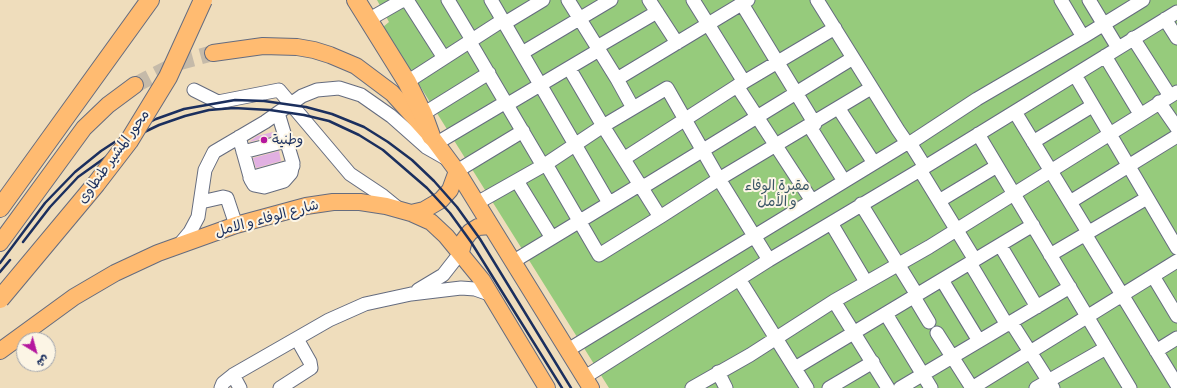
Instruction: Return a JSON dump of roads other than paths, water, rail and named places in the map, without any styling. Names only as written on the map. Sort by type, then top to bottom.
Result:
[{"type":"highway","points":[[0,208],[150,0]]},
{"type":"highway","name":"محور المشير طنطاوى","points":[[0,299],[96,184],[129,141],[168,76],[203,0]]},
{"type":"highway","points":[[356,0],[407,82],[434,140]]},
{"type":"main road","points":[[213,53],[246,47],[297,47],[330,55],[356,66],[380,83],[405,107],[434,140],[453,165],[514,261],[588,383]]},
{"type":"main road","points":[[0,243],[84,128],[108,104],[135,84]]},
{"type":"main road","points":[[405,211],[424,210],[442,200],[450,190],[453,165]]},
{"type":"main road","name":"شارع الوفاء و الامل","points":[[0,351],[31,326],[94,284],[136,262],[180,244],[236,225],[306,206],[333,202],[373,203],[405,211],[432,222],[461,252],[492,295],[547,388]]},
{"type":"main road","points":[[461,252],[464,240],[470,232],[478,227],[492,226]]},
{"type":"lane","points":[[368,20],[403,0]]},
{"type":"lane","points":[[407,0],[444,58]]},
{"type":"lane","points":[[448,0],[523,131],[599,254],[719,179],[839,109],[871,88]]},
{"type":"lane","points":[[491,0],[609,203]]},
{"type":"lane","points":[[407,82],[471,41],[543,0]]},
{"type":"lane","points":[[568,0],[617,79],[633,108]]},
{"type":"lane","points":[[522,53],[611,0]]},
{"type":"lane","points":[[649,0],[677,43]]},
{"type":"lane","points":[[693,0],[708,24],[758,117],[812,201]]},
{"type":"lane","points":[[817,0],[871,88],[909,143],[939,201],[957,229],[973,262],[1009,324],[1051,384]]},
{"type":"lane","points":[[1061,0],[1083,37]]},
{"type":"lane","points":[[1089,0],[1118,48]]},
{"type":"lane","points":[[568,350],[754,235],[909,143],[977,99],[1104,25],[1143,0]]},
{"type":"lane","points":[[617,79],[740,3],[796,93],[812,125],[844,181]]},
{"type":"lane","points":[[434,140],[540,85],[657,12]]},
{"type":"lane","points":[[588,383],[739,278],[1075,76],[1133,38],[1177,12]]},
{"type":"lane","points":[[1165,19],[1177,38]]},
{"type":"lane","points":[[625,158],[741,84],[835,28]]},
{"type":"lane","points":[[1133,38],[1169,97],[1177,128]]},
{"type":"lane","points":[[1105,56],[1140,114]]},
{"type":"lane","points":[[514,261],[609,203],[703,151],[853,58]]},
{"type":"lane","points":[[569,68],[603,126],[625,158],[660,217]]},
{"type":"lane","points":[[423,114],[489,73]]},
{"type":"lane","points":[[1075,76],[1177,248]]},
{"type":"lane","points":[[180,244],[194,225],[201,202],[204,175],[208,160],[218,149],[240,137],[309,92],[324,88],[339,88],[354,92],[391,116],[426,147],[453,165],[523,131]]},
{"type":"lane","points":[[477,203],[545,165],[603,126],[667,88],[719,179],[770,260]]},
{"type":"lane","points":[[194,90],[218,102],[277,89],[281,91],[290,104],[350,174],[405,211]]},
{"type":"lane","points":[[692,388],[750,355],[834,301],[957,229],[1169,97]]},
{"type":"lane","points":[[1033,142],[1092,106]]},
{"type":"lane","points":[[839,109],[874,163]]},
{"type":"lane","points":[[1015,112],[1070,202],[1086,233],[1156,350],[1175,385]]},
{"type":"lane","points":[[240,137],[250,178],[254,185],[264,187],[287,179],[293,166],[278,113]]},
{"type":"lane","points":[[978,134],[1130,388]]},
{"type":"lane","points":[[1070,202],[1177,136]]},
{"type":"lane","points":[[243,152],[286,141]]},
{"type":"lane","points":[[939,201],[997,166]]},
{"type":"lane","points":[[517,181],[552,238]]},
{"type":"lane","points":[[201,202],[224,197],[227,198],[236,225]]},
{"type":"lane","points":[[1050,255],[1147,198]]},
{"type":"lane","points":[[861,204],[899,264],[929,322]]},
{"type":"lane","points":[[831,223],[866,282]]},
{"type":"lane","points":[[795,368],[1033,225]]},
{"type":"lane","points":[[1000,245],[1036,307]]},
{"type":"lane","points":[[411,294],[443,274],[461,252]]},
{"type":"lane","points":[[937,333],[972,388],[1177,261]]},
{"type":"lane","points":[[1153,276],[1175,308]]},
{"type":"lane","points":[[739,278],[807,388]]},
{"type":"lane","points":[[942,280],[979,341]]},
{"type":"lane","points":[[221,388],[223,383],[233,375],[329,320],[364,304],[411,294],[468,288],[482,290],[492,295]]},
{"type":"lane","points":[[900,388],[952,356],[1070,288]]},
{"type":"lane","points":[[834,301],[888,388]]},
{"type":"lane","points":[[886,314],[931,388]]},
{"type":"lane","points":[[1156,350],[1177,338]]},
{"type":"lane","points":[[280,388],[310,371],[311,368],[310,362],[296,339]]},
{"type":"lane","points":[[1036,388],[1051,384],[1106,348]]},
{"type":"lane","points":[[829,388],[872,362]]},
{"type":"lane","points":[[718,372],[726,388]]},
{"type":"lane","points":[[233,375],[240,388]]},
{"type":"tunnel","points":[[135,85],[180,62],[213,53]]},
{"type":"railway","points":[[0,263],[45,203],[75,172],[101,151],[130,132],[156,119],[184,109],[235,100],[264,101],[306,107],[332,114],[364,127],[388,142],[412,160],[434,181],[457,207],[480,239],[571,388]]},
{"type":"railway","points":[[23,242],[50,207],[78,177],[134,137],[159,125],[209,110],[234,108],[270,110],[304,115],[329,121],[359,135],[383,150],[427,188],[450,213],[471,242],[562,388]]},
{"type":"railway","points":[[0,272],[10,260]]},
{"type":"place","name":"وطنية","points":[[264,140]]},
{"type":"park label","name":"مقبرة الوفاء و الأمل","points":[[777,194]]}]
